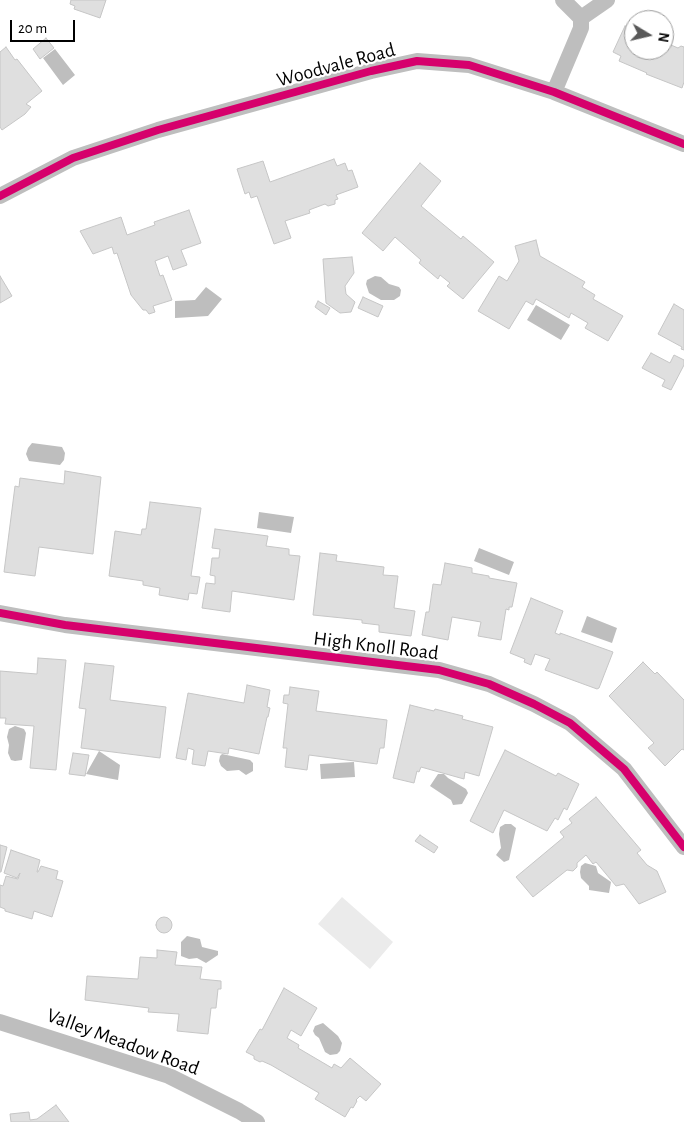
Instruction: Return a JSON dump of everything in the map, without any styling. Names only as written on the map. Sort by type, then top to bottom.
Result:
[{"type":"street","points":[[554,92],[581,28],[581,18],[563,0]]},
{"type":"street","points":[[581,18],[607,0]]},
{"type":"street","name":"Woodvale Road","points":[[0,196],[73,158],[158,130],[371,71],[418,61],[469,65],[554,92],[684,144]]},
{"type":"street","name":"High Knoll Road","points":[[0,614],[66,625],[439,670],[490,684],[570,723],[624,769],[684,846]]},
{"type":"street","name":"Valley Meadow Road","points":[[0,1022],[169,1076],[257,1122]]},
{"type":"shaded area","points":[[55,49],[75,75],[63,85],[43,58]]},
{"type":"shaded area","points":[[375,276],[381,277],[389,284],[399,287],[401,290],[400,296],[394,300],[381,300],[369,293],[366,284],[367,280]]},
{"type":"shaded area","points":[[206,287],[222,299],[208,316],[175,318],[175,301],[195,300]]},
{"type":"shaded area","points":[[536,305],[570,325],[561,340],[527,320]]},
{"type":"shaded area","points":[[32,443],[62,447],[65,453],[64,460],[60,465],[29,461],[26,454]]},
{"type":"shaded area","points":[[259,512],[294,517],[291,533],[257,528]]},
{"type":"shaded area","points":[[479,548],[514,562],[509,575],[474,561]]},
{"type":"shaded area","points":[[587,616],[617,628],[612,643],[581,632]]},
{"type":"shaded area","points":[[15,726],[24,729],[26,733],[22,760],[15,761],[11,760],[8,753],[7,737],[9,729]]},
{"type":"shaded area","points":[[99,751],[120,765],[118,780],[86,774]]},
{"type":"shaded area","points":[[222,754],[250,760],[253,763],[253,771],[246,775],[239,770],[227,771],[221,766],[219,761]]},
{"type":"shaded area","points":[[354,762],[355,777],[321,779],[320,764]]},
{"type":"shaded area","points":[[438,774],[444,774],[466,789],[468,793],[462,804],[453,805],[451,800],[430,786]]},
{"type":"shaded area","points":[[505,824],[511,824],[516,828],[509,860],[504,862],[496,855],[501,848],[500,827]]},
{"type":"shaded area","points":[[585,863],[596,866],[598,873],[611,882],[609,893],[589,890],[589,886],[581,878],[580,872],[581,866]]},
{"type":"shaded area","points":[[342,897],[393,942],[370,969],[318,924]]},
{"type":"shaded area","points":[[187,936],[200,939],[202,947],[218,951],[218,955],[206,963],[197,958],[189,959],[181,956],[181,942]]},
{"type":"shaded area","points":[[323,1023],[338,1036],[342,1043],[337,1054],[330,1055],[325,1052],[319,1038],[313,1031],[315,1026]]},
{"type":"building","points":[[71,0],[106,0],[100,18],[74,9],[75,6],[70,4]]},
{"type":"building","points":[[624,28],[624,60],[674,60],[674,46],[684,47],[684,82],[682,88],[619,61],[621,56],[613,52]]},
{"type":"building","points":[[46,38],[54,48],[40,59],[33,49]]},
{"type":"building","points":[[6,47],[42,91],[26,104],[31,107],[25,114],[2,130],[0,127],[0,52]]},
{"type":"building","points":[[334,159],[337,166],[345,163],[348,171],[352,170],[358,187],[336,195],[338,199],[335,200],[335,204],[328,206],[325,204],[309,210],[310,213],[285,221],[291,238],[274,244],[257,196],[251,198],[249,192],[245,194],[237,169],[263,161],[270,182]]},
{"type":"building","points":[[420,163],[441,181],[421,206],[461,239],[463,236],[494,262],[463,299],[447,286],[450,283],[440,275],[438,279],[419,263],[421,260],[395,237],[383,251],[362,233]]},
{"type":"building","points":[[189,210],[201,243],[181,250],[187,265],[173,270],[168,256],[155,261],[160,276],[163,275],[172,300],[153,306],[155,312],[149,314],[146,310],[143,310],[131,295],[117,253],[114,254],[112,247],[93,254],[80,231],[121,217],[127,235],[155,225],[154,222]]},
{"type":"building","points":[[536,240],[540,256],[585,282],[582,287],[595,295],[593,299],[623,316],[608,341],[585,328],[588,323],[571,313],[569,318],[536,299],[533,305],[526,301],[509,329],[478,311],[499,276],[507,281],[519,261],[515,246]]},
{"type":"building","points":[[352,257],[354,273],[345,286],[346,294],[355,302],[351,312],[340,313],[326,303],[323,259]]},
{"type":"building","points":[[0,276],[12,296],[0,303]]},
{"type":"building","points":[[363,297],[383,306],[378,317],[358,308]]},
{"type":"building","points":[[318,301],[330,308],[326,315],[315,307]]},
{"type":"building","points":[[674,304],[684,310],[684,350],[681,349],[682,347],[658,334]]},
{"type":"building","points":[[651,353],[670,363],[674,355],[684,360],[684,365],[671,390],[662,386],[665,380],[642,368]]},
{"type":"building","points":[[65,471],[101,477],[93,554],[39,547],[35,576],[4,572],[15,486],[19,487],[20,478],[64,484]]},
{"type":"building","points":[[150,502],[201,508],[191,576],[200,577],[197,594],[189,593],[188,600],[159,595],[160,588],[143,585],[143,581],[109,576],[115,531],[141,535],[142,529],[146,529]]},
{"type":"building","points":[[215,529],[268,536],[266,546],[289,549],[289,555],[300,556],[294,600],[232,591],[230,612],[202,608],[206,583],[215,584],[215,576],[210,575],[212,558],[219,558],[220,549],[212,548]]},
{"type":"building","points":[[320,553],[337,555],[336,561],[384,567],[383,575],[398,576],[394,608],[415,611],[411,636],[379,632],[379,625],[362,623],[362,620],[313,615]]},
{"type":"building","points":[[445,563],[472,568],[472,573],[489,576],[489,578],[517,583],[512,607],[509,607],[509,610],[506,609],[501,640],[478,636],[481,622],[452,617],[448,640],[422,635],[426,612],[429,612],[433,584],[441,585]]},
{"type":"building","points":[[531,598],[563,611],[555,633],[560,635],[560,633],[613,652],[599,688],[597,689],[545,670],[550,659],[535,654],[531,665],[524,662],[525,659],[510,653]]},
{"type":"building","points":[[38,658],[66,660],[56,770],[30,768],[34,726],[5,724],[6,718],[0,718],[0,671],[37,674]]},
{"type":"building","points":[[643,662],[655,674],[657,672],[684,700],[684,750],[682,749],[665,766],[648,748],[654,743],[609,696]]},
{"type":"building","points":[[85,663],[114,666],[110,700],[166,707],[160,758],[81,748],[86,709],[79,708]]},
{"type":"building","points":[[247,685],[270,690],[267,707],[270,708],[259,754],[229,748],[228,754],[208,751],[205,766],[192,764],[194,750],[188,748],[186,760],[176,758],[188,693],[244,703]]},
{"type":"building","points":[[290,687],[319,691],[316,711],[387,720],[384,748],[380,748],[377,764],[309,755],[307,770],[285,767],[287,748],[283,748],[288,704],[283,703],[284,695],[289,695]]},
{"type":"building","points":[[410,705],[463,716],[462,719],[493,727],[479,776],[465,772],[464,779],[421,767],[419,772],[417,771],[414,783],[393,778]]},
{"type":"building","points":[[505,750],[556,776],[558,773],[579,784],[567,810],[564,808],[558,820],[555,818],[547,831],[504,810],[493,833],[470,821]]},
{"type":"building","points":[[73,753],[89,755],[85,776],[69,774]]},
{"type":"building","points":[[596,797],[641,850],[637,853],[647,865],[657,871],[666,892],[639,904],[624,884],[616,886],[596,862],[593,864],[586,855],[577,863],[577,867],[573,871],[567,870],[533,897],[516,877],[564,837],[560,832],[572,823],[569,819]]},
{"type":"building","points":[[420,835],[438,847],[434,853],[415,841]]},
{"type":"building","points":[[0,845],[7,847],[1,872],[0,872]]},
{"type":"building","points":[[11,850],[40,860],[37,872],[41,866],[58,871],[56,879],[63,881],[52,917],[34,911],[32,919],[5,911],[5,909],[0,907],[0,885],[3,886],[6,876],[18,879],[20,873],[17,878],[4,873]]},
{"type":"building","points":[[164,917],[172,925],[164,933],[156,925]]},
{"type":"building","points":[[157,950],[177,952],[175,965],[202,967],[200,979],[221,981],[216,1008],[211,1008],[208,1034],[177,1031],[179,1014],[148,1012],[149,1008],[85,1000],[87,976],[138,979],[140,957],[157,958]]},
{"type":"building","points":[[284,988],[317,1008],[301,1036],[291,1030],[287,1038],[299,1045],[298,1048],[332,1068],[334,1064],[341,1068],[350,1058],[381,1084],[366,1101],[360,1096],[345,1117],[315,1099],[319,1093],[271,1065],[254,1059],[254,1056],[246,1052],[260,1029],[262,1030]]},
{"type":"building","points":[[56,1105],[69,1122],[11,1122],[10,1114],[29,1112],[30,1120],[37,1119]]},
{"type":"cycle path","points":[[0,196],[73,158],[158,130],[371,71],[417,61],[469,65],[554,92],[684,144]]},
{"type":"cycle path","points":[[0,613],[65,625],[439,670],[489,684],[534,704],[570,723],[624,769],[684,847]]}]
